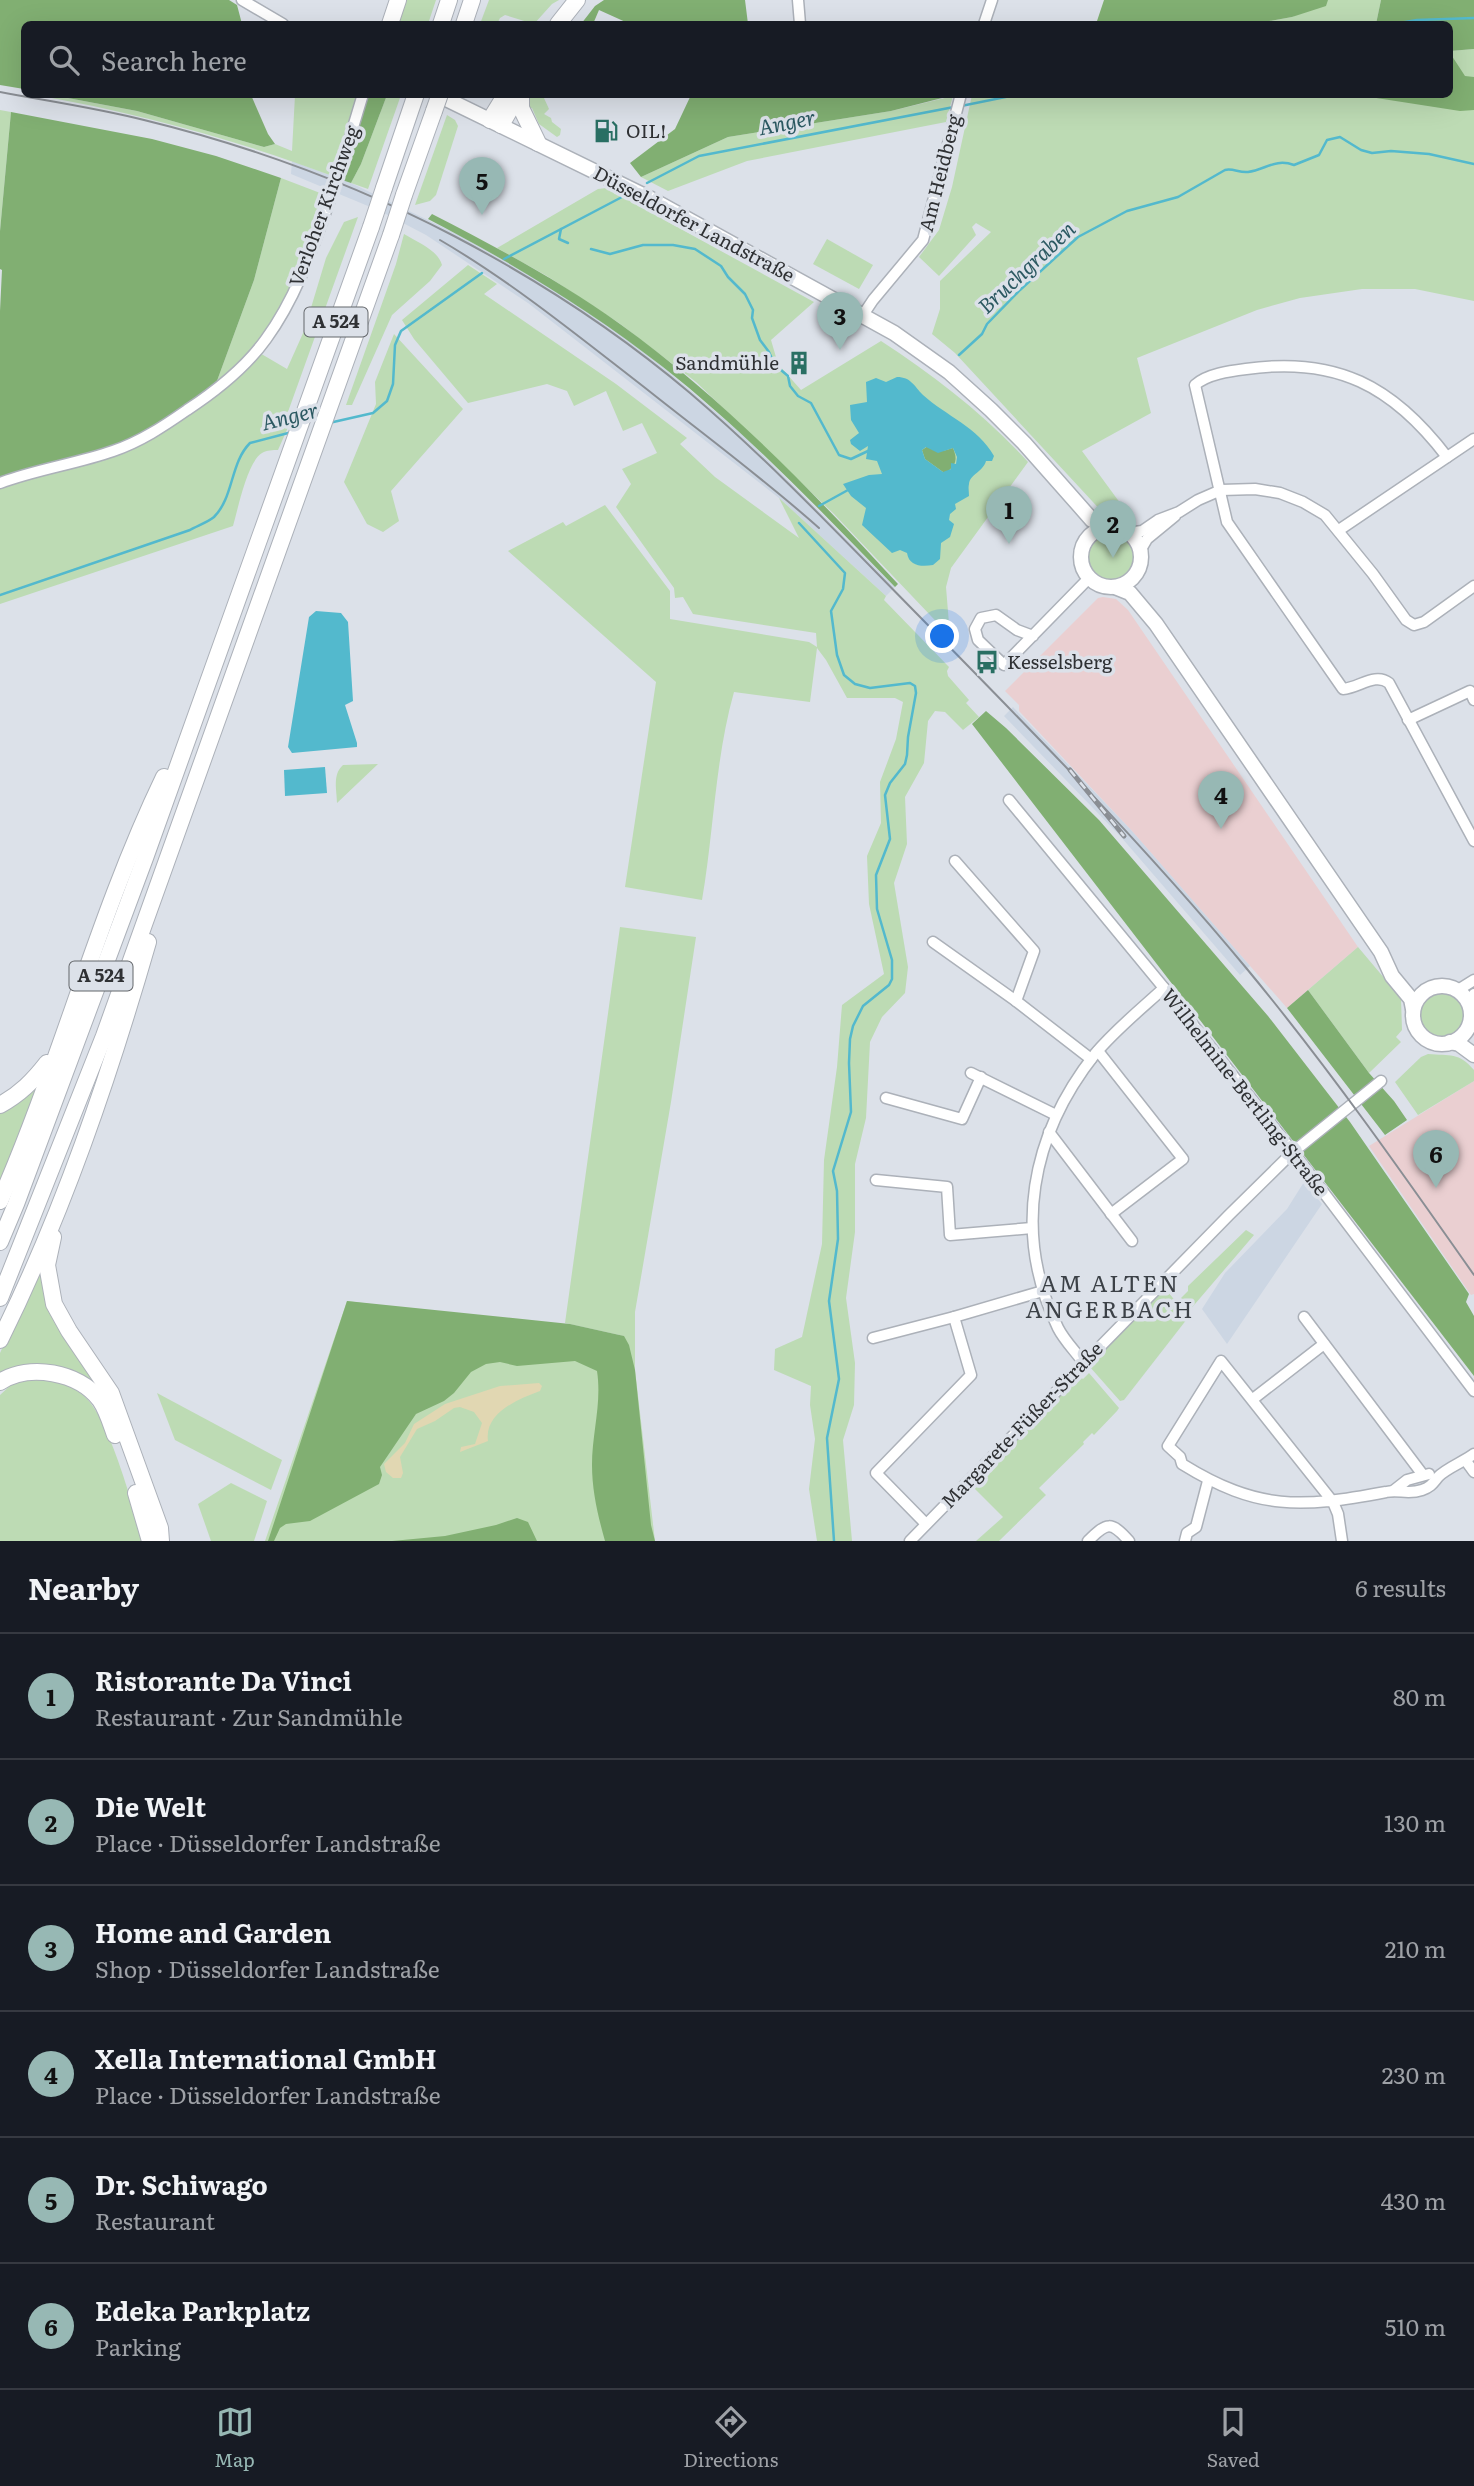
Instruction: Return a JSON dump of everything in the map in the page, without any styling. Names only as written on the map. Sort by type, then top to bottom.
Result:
[{"type":"highway","points":[[383,21],[390,0]]},
{"type":"highway","points":[[391,21],[398,0]]},
{"type":"highway","points":[[442,21],[449,0]]},
{"type":"highway","points":[[465,21],[472,0]]},
{"type":"highway","points":[[551,21],[566,0]]},
{"type":"highway","points":[[560,21],[577,0]]},
{"type":"highway","name":"A 524","points":[[0,1242],[84,1023],[371,227],[415,98]]},
{"type":"highway","points":[[496,122],[505,98]]},
{"type":"highway","points":[[496,122],[517,98]]},
{"type":"highway","points":[[520,98],[521,108],[538,143]]},
{"type":"highway","name":"A 524","points":[[0,1298],[104,1036],[437,100]]},
{"type":"highway","points":[[0,1200],[31,1124],[132,847],[197,709]]},
{"type":"highway","points":[[0,1340],[58,1208],[103,1088],[135,989],[167,861]]},
{"type":"highway","points":[[0,1105],[17,1096],[33,1081],[64,1030]]},
{"type":"highway","points":[[58,1208],[47,1265],[54,1304],[111,1393],[160,1528],[162,1541]]},
{"type":"highway","points":[[0,1382],[8,1377],[34,1372],[62,1375],[83,1386],[99,1400],[109,1419],[139,1501],[150,1541]]},
{"type":"main road","name":"Düsseldorfer Landstraße","points":[[437,100],[496,122],[649,198],[863,315],[925,354],[949,372],[1024,443],[1092,520],[1106,528]]},
{"type":"main road","name":"Düsseldorfer Landstraße","points":[[1062,487],[1084,525],[1086,541]]},
{"type":"main road","points":[[1115,587],[1129,582],[1136,573],[1140,551],[1136,540],[1128,533],[1117,528],[1106,528],[1086,541],[1082,560],[1089,578],[1101,585],[1130,593],[1156,624],[1381,952],[1411,983],[1427,989]]},
{"type":"main road","points":[[1136,573],[1138,588],[1149,604],[1156,624]]},
{"type":"main road","points":[[1381,952],[1392,976],[1410,999],[1414,1023],[1421,1035],[1434,1043],[1459,1044],[1474,1055]]},
{"type":"main road","points":[[1413,1009],[1427,989],[1442,985],[1458,990],[1471,999],[1469,1024],[1474,1042]]},
{"type":"main road","points":[[1450,1042],[1461,1036],[1469,1024]]},
{"type":"street","points":[[798,0],[800,21]]},
{"type":"street","points":[[985,21],[992,0]]},
{"type":"street","points":[[245,2],[278,21]]},
{"type":"street","name":"Verloher Kirchweg","points":[[0,483],[134,443],[181,414],[231,376],[266,340],[306,265],[339,174],[362,98]]},
{"type":"street","name":"Am Heidberg","points":[[863,315],[923,240],[960,98]]},
{"type":"street","points":[[1447,457],[1411,414],[1373,387],[1328,370],[1271,365],[1200,380],[1195,385],[1227,522],[1343,689],[1353,688],[1375,678],[1383,678],[1389,683],[1474,841]]},
{"type":"street","points":[[1339,530],[1474,439]]},
{"type":"street","points":[[1128,533],[1142,531],[1158,520],[1221,490],[1255,489],[1280,493],[1325,515],[1406,620],[1414,625],[1424,622],[1474,586]]},
{"type":"street","points":[[1140,551],[1147,539],[1179,512]]},
{"type":"street","points":[[1032,636],[1017,630],[996,615],[981,618],[975,629],[978,640],[1004,665],[1089,578]]},
{"type":"street","points":[[1408,720],[1470,691],[1474,699]]},
{"type":"street","name":"Wilhelmine-Bertling-Straße","points":[[1009,800],[1164,988],[1293,1152],[1474,1391]]},
{"type":"street","points":[[956,861],[1034,951],[1016,1001]]},
{"type":"street","points":[[933,942],[1095,1055],[1183,1159],[1111,1214]]},
{"type":"street","points":[[1458,990],[1474,980]]},
{"type":"street","points":[[1083,1362],[1059,1330],[1043,1291],[1035,1260],[1033,1194],[1039,1163],[1056,1115],[1095,1055],[1164,988]]},
{"type":"street","points":[[886,1098],[962,1119],[976,1075],[1056,1115]]},
{"type":"street","name":"Margarete-Füßer-Straße","points":[[910,1541],[1083,1362],[1293,1152],[1381,1081]]},
{"type":"street","points":[[1049,1132],[1132,1241]]},
{"type":"street","points":[[876,1180],[947,1187],[950,1235],[1032,1228]]},
{"type":"street","points":[[873,1339],[1043,1291]]},
{"type":"street","points":[[926,1524],[876,1473],[971,1374],[954,1317]]},
{"type":"street","points":[[1304,1317],[1423,1475]]},
{"type":"street","points":[[1253,1399],[1324,1344]]},
{"type":"street","points":[[1342,1541],[1338,1514],[1333,1502],[1221,1361],[1168,1446],[1181,1457],[1182,1464],[1208,1481],[1234,1492],[1278,1503],[1333,1502],[1393,1491],[1407,1494],[1424,1490],[1435,1483],[1438,1477],[1470,1457],[1474,1472]]},
{"type":"street","points":[[1393,1491],[1407,1480],[1423,1475],[1434,1473],[1438,1477]]},
{"type":"street","points":[[1185,1541],[1187,1533],[1196,1527],[1208,1481]]},
{"type":"street","points":[[1088,1541],[1102,1527],[1109,1525],[1117,1528],[1129,1541]]},
{"type":"shaded area","points":[[292,161],[351,183],[461,236],[543,283],[614,330],[663,367],[744,436],[895,587],[886,596],[779,498],[528,303],[426,235],[380,211],[291,174]]},
{"type":"shaded area","points":[[1098,598],[1116,599],[1128,610],[1358,947],[1287,1008],[1131,830],[1019,711],[1019,705],[1005,691]]},
{"type":"shaded area","points":[[1013,707],[1131,830],[1250,966],[1240,975],[1121,837],[1004,716]]},
{"type":"shaded area","points":[[1474,1081],[1474,1294],[1471,1295],[1369,1146]]},
{"type":"shaded area","points":[[1304,1182],[1322,1204],[1227,1344],[1202,1309],[1225,1273],[1287,1209]]},
{"type":"green space","points":[[0,0],[229,0],[237,5],[241,21],[21,21],[21,88],[0,85]]},
{"type":"green space","points":[[402,0],[436,0],[429,21],[394,21]]},
{"type":"green space","points":[[489,0],[559,0],[537,21],[524,21],[505,15],[498,21],[481,21]]},
{"type":"green space","points":[[604,0],[745,0],[748,21],[623,21],[599,10],[594,21],[583,21],[595,6]]},
{"type":"green space","points":[[1104,0],[1328,0],[1326,6],[1270,21],[1097,21]]},
{"type":"green space","points":[[1328,0],[1381,0],[1377,21],[1270,21],[1292,17]]},
{"type":"green space","points":[[1381,0],[1474,0],[1474,49],[1453,51],[1453,21],[1377,21]]},
{"type":"green space","points":[[1474,49],[1474,301],[1415,289],[1362,289],[1300,298],[1257,310],[1137,358],[1151,413],[1082,451],[1134,522],[1105,515],[955,353],[932,334],[940,309],[940,281],[991,232],[976,223],[972,227],[976,235],[939,276],[919,257],[939,230],[952,187],[971,98],[1453,98],[1453,51]]},
{"type":"green space","points":[[1453,58],[1465,76],[1474,77],[1474,110],[1460,111],[1376,98],[1453,98]]},
{"type":"green space","points":[[51,98],[68,98],[137,111],[264,147],[275,144],[292,151],[295,98],[358,98],[335,177],[261,151],[113,110]]},
{"type":"green space","points":[[68,98],[252,98],[275,144],[264,147],[137,111]]},
{"type":"green space","points":[[366,98],[386,98],[351,183],[342,180]]},
{"type":"green space","points":[[386,98],[400,98],[368,189],[351,183]]},
{"type":"green space","points":[[526,98],[544,98],[549,109],[544,114],[561,129],[560,135],[557,137],[539,124],[532,108],[527,110]]},
{"type":"green space","points":[[689,98],[942,98],[891,111],[728,137],[641,177],[630,163],[675,129]]},
{"type":"green space","points":[[952,98],[946,122],[747,161],[668,191],[641,177],[728,137],[891,111]]},
{"type":"green space","points":[[0,110],[11,112],[0,231]]},
{"type":"green space","points":[[11,112],[152,139],[216,156],[281,178],[254,280],[214,389],[132,442],[0,482],[0,231]]},
{"type":"green space","points":[[447,115],[455,120],[458,126],[436,195],[430,201],[415,205]]},
{"type":"green space","points":[[281,178],[328,196],[305,263],[267,334],[214,389],[254,280]]},
{"type":"green space","points":[[606,188],[814,302],[771,340],[778,364],[801,390],[881,341],[959,397],[1028,462],[951,568],[946,587],[950,636],[834,514],[696,382],[619,323],[547,276],[497,248],[598,189]]},
{"type":"green space","points":[[432,214],[551,279],[598,308],[658,353],[766,447],[898,584],[895,587],[754,446],[663,367],[549,288],[428,219]]},
{"type":"green space","points":[[358,217],[284,423],[290,423],[278,450],[262,453],[252,466],[233,526],[0,604],[0,484],[135,444],[258,352],[287,369],[304,331],[326,258],[344,222]]},
{"type":"green space","points":[[404,234],[432,251],[442,265],[430,281],[392,315],[352,405],[346,405],[396,264]]},
{"type":"green space","points":[[827,239],[873,265],[859,289],[813,264]]},
{"type":"green space","points":[[468,265],[497,284],[484,294],[616,384],[687,438],[680,444],[715,477],[799,538],[779,498],[886,596],[884,600],[949,667],[948,676],[969,700],[966,703],[979,717],[963,730],[945,712],[935,711],[928,721],[924,763],[905,797],[907,844],[894,883],[908,967],[905,993],[882,1017],[870,1042],[866,1118],[855,1164],[855,1232],[846,1298],[855,1363],[854,1405],[843,1440],[852,1541],[817,1541],[809,1489],[815,1439],[810,1405],[811,1386],[774,1370],[775,1349],[802,1337],[822,1244],[824,1160],[837,1067],[842,1005],[884,974],[869,904],[867,856],[881,823],[880,782],[896,739],[903,702],[895,698],[847,698],[817,648],[810,702],[734,692],[719,769],[702,900],[625,887],[656,682],[508,551],[563,522],[566,526],[605,505],[670,591],[670,619],[809,642],[817,647],[816,633],[693,614],[683,597],[675,598],[674,588],[616,507],[631,484],[622,469],[657,453],[642,423],[623,431],[606,391],[574,406],[567,391],[547,384],[468,403],[414,339],[402,320]]},
{"type":"green space","points":[[394,334],[463,409],[391,491],[399,521],[383,532],[367,524],[344,482],[376,404],[375,382]]},
{"type":"green space","points":[[928,446],[943,451],[953,448],[955,462],[946,473],[925,459],[922,450]]},
{"type":"green space","points":[[1111,534],[1128,541],[1135,558],[1128,575],[1111,582],[1094,575],[1087,558],[1094,541]]},
{"type":"green space","points":[[986,711],[1099,820],[1268,1016],[1350,1122],[1469,1294],[1466,1302],[1474,1316],[1474,1376],[972,724]]},
{"type":"green space","points":[[378,764],[337,803],[336,778],[343,765]]},
{"type":"green space","points":[[620,927],[696,937],[635,1312],[635,1370],[655,1541],[265,1541],[347,1301],[624,1336],[565,1323]]},
{"type":"green space","points":[[1358,947],[1401,998],[1402,1030],[1396,1037],[1401,1042],[1369,1073],[1308,990]]},
{"type":"green space","points":[[1308,990],[1407,1120],[1385,1135],[1287,1008]]},
{"type":"green space","points":[[1441,992],[1458,999],[1465,1016],[1458,1033],[1441,1040],[1424,1033],[1417,1016],[1424,999]]},
{"type":"green space","points":[[1428,1054],[1454,1056],[1464,1060],[1474,1070],[1474,1081],[1418,1115],[1395,1082],[1421,1057]]},
{"type":"green space","points":[[39,1086],[0,1188],[0,1112]]},
{"type":"green space","points":[[1246,1230],[1254,1235],[1189,1311],[1181,1298],[1188,1291],[1188,1286]]},
{"type":"green space","points":[[43,1260],[102,1397],[34,1368],[0,1373],[0,1353]]},
{"type":"green space","points":[[1165,1288],[1187,1319],[1124,1400],[1120,1401],[1090,1367],[1091,1364]]},
{"type":"green space","points":[[347,1301],[570,1324],[624,1336],[635,1370],[651,1525],[655,1541],[605,1541],[592,1475],[598,1395],[597,1371],[575,1361],[517,1366],[500,1362],[486,1364],[471,1372],[444,1401],[416,1414],[380,1467],[382,1475],[379,1484],[310,1521],[286,1524],[280,1528],[274,1541],[268,1541]]},
{"type":"green space","points":[[1089,1373],[1119,1408],[1117,1411],[1039,1488],[1046,1495],[999,1541],[976,1541],[1003,1517],[972,1486],[1079,1376],[1083,1379]]},
{"type":"green space","points":[[39,1378],[73,1389],[84,1396],[93,1407],[111,1442],[143,1541],[0,1541],[0,1395],[12,1384]]},
{"type":"green space","points":[[157,1393],[282,1460],[271,1490],[175,1440]]},
{"type":"green space","points":[[231,1483],[267,1501],[254,1541],[211,1541],[198,1504]]},
{"type":"green space","points":[[517,1518],[528,1522],[537,1541],[392,1541],[445,1536]]},
{"type":"sand","points":[[539,1383],[542,1386],[540,1391],[504,1408],[497,1415],[491,1422],[488,1441],[460,1452],[461,1447],[475,1444],[482,1423],[474,1412],[460,1407],[454,1408],[417,1429],[400,1457],[403,1473],[401,1478],[393,1478],[386,1472],[384,1464],[405,1443],[414,1424],[445,1404],[500,1386]]},
{"type":"water","points":[[897,377],[909,380],[923,395],[979,437],[994,456],[992,461],[986,461],[970,481],[969,496],[955,504],[956,509],[950,514],[949,520],[954,524],[950,537],[941,543],[940,559],[933,565],[916,565],[910,561],[907,553],[900,550],[892,553],[862,525],[866,508],[851,496],[843,484],[869,475],[882,474],[877,461],[866,459],[868,446],[860,451],[851,444],[850,440],[859,433],[851,420],[850,405],[867,402],[866,382],[876,378],[886,382]],"holes":[[[926,447],[938,453],[953,448],[957,457],[956,464],[951,463],[951,469],[943,472],[925,459],[922,450]]]},
{"type":"water","points":[[316,611],[341,613],[348,622],[353,701],[345,705],[357,747],[292,753],[288,747],[309,617]]},
{"type":"water","points":[[325,767],[327,793],[285,796],[284,770]]},
{"type":"waterway","name":"Anger","points":[[1411,21],[1474,18]]},
{"type":"waterway","name":"Anger","points":[[961,106],[1001,98]]},
{"type":"waterway","name":"Anger","points":[[647,183],[699,156],[954,107]]},
{"type":"waterway","name":"Bruchgraben","points":[[959,355],[982,334],[987,324],[1020,290],[1078,237],[1127,211],[1178,197],[1225,170],[1248,172],[1281,163],[1294,165],[1319,155],[1327,140],[1340,137],[1361,150],[1372,153],[1391,151],[1429,154],[1474,164]]},
{"type":"waterway","name":"Anger","points":[[504,259],[622,197]]},
{"type":"waterway","points":[[561,229],[559,239],[568,243]]},
{"type":"waterway","points":[[591,249],[610,254],[643,245],[673,245],[695,249],[721,266],[745,294],[753,310],[752,318],[760,340],[775,365],[788,376],[790,386],[798,396],[811,403],[839,455],[851,459],[868,451]]},
{"type":"waterway","name":"Anger","points":[[329,423],[373,413],[387,401],[393,384],[395,345],[401,331],[482,273]]},
{"type":"waterway","name":"Anger","points":[[0,595],[190,530],[209,521],[225,500],[239,460],[250,443],[292,432]]},
{"type":"waterway","points":[[819,506],[848,490]]},
{"type":"waterway","points":[[799,523],[845,573],[843,589],[831,611],[837,655],[844,675],[855,684],[870,688],[910,683],[915,686],[916,693],[905,764],[890,783],[885,795],[890,839],[876,875],[877,909],[892,960],[892,979],[889,985],[863,1006],[853,1026],[849,1063],[851,1112],[833,1171],[837,1191],[838,1239],[829,1301],[839,1379],[827,1438],[834,1541]]},
{"type":"tram line","points":[[0,92],[21,96]]},
{"type":"tram line","points":[[32,98],[144,120],[224,142],[341,184],[417,217],[516,271],[576,308],[690,393],[808,503],[1046,747],[1169,878],[1247,969],[1335,1081],[1474,1275]]},
{"type":"tram line","points":[[440,240],[467,256],[569,329],[755,474],[819,528]]},
{"type":"railway","points":[[1070,770],[1124,836]]},
{"type":"place","name":"OIL!","points":[[606,131]]},
{"type":"place","name":"Dr. Schiwago","points":[[482,215]]},
{"type":"place","name":"Home and Garden","points":[[840,350]]},
{"type":"place","name":"Sandmühle","points":[[799,363]]},
{"type":"place","name":"Ristorante Da Vinci","points":[[1009,544]]},
{"type":"place","name":"Die Welt","points":[[1113,558]]},
{"type":"place","name":"Kesselsberg","points":[[987,662]]},
{"type":"place","name":"Xella International GmbH","points":[[1221,829]]},
{"type":"place","name":"Edeka Parkplatz","points":[[1436,1188]]},
{"type":"district","name":"AM ALTEN ANGERBACH","points":[[1110,1297]]}]
